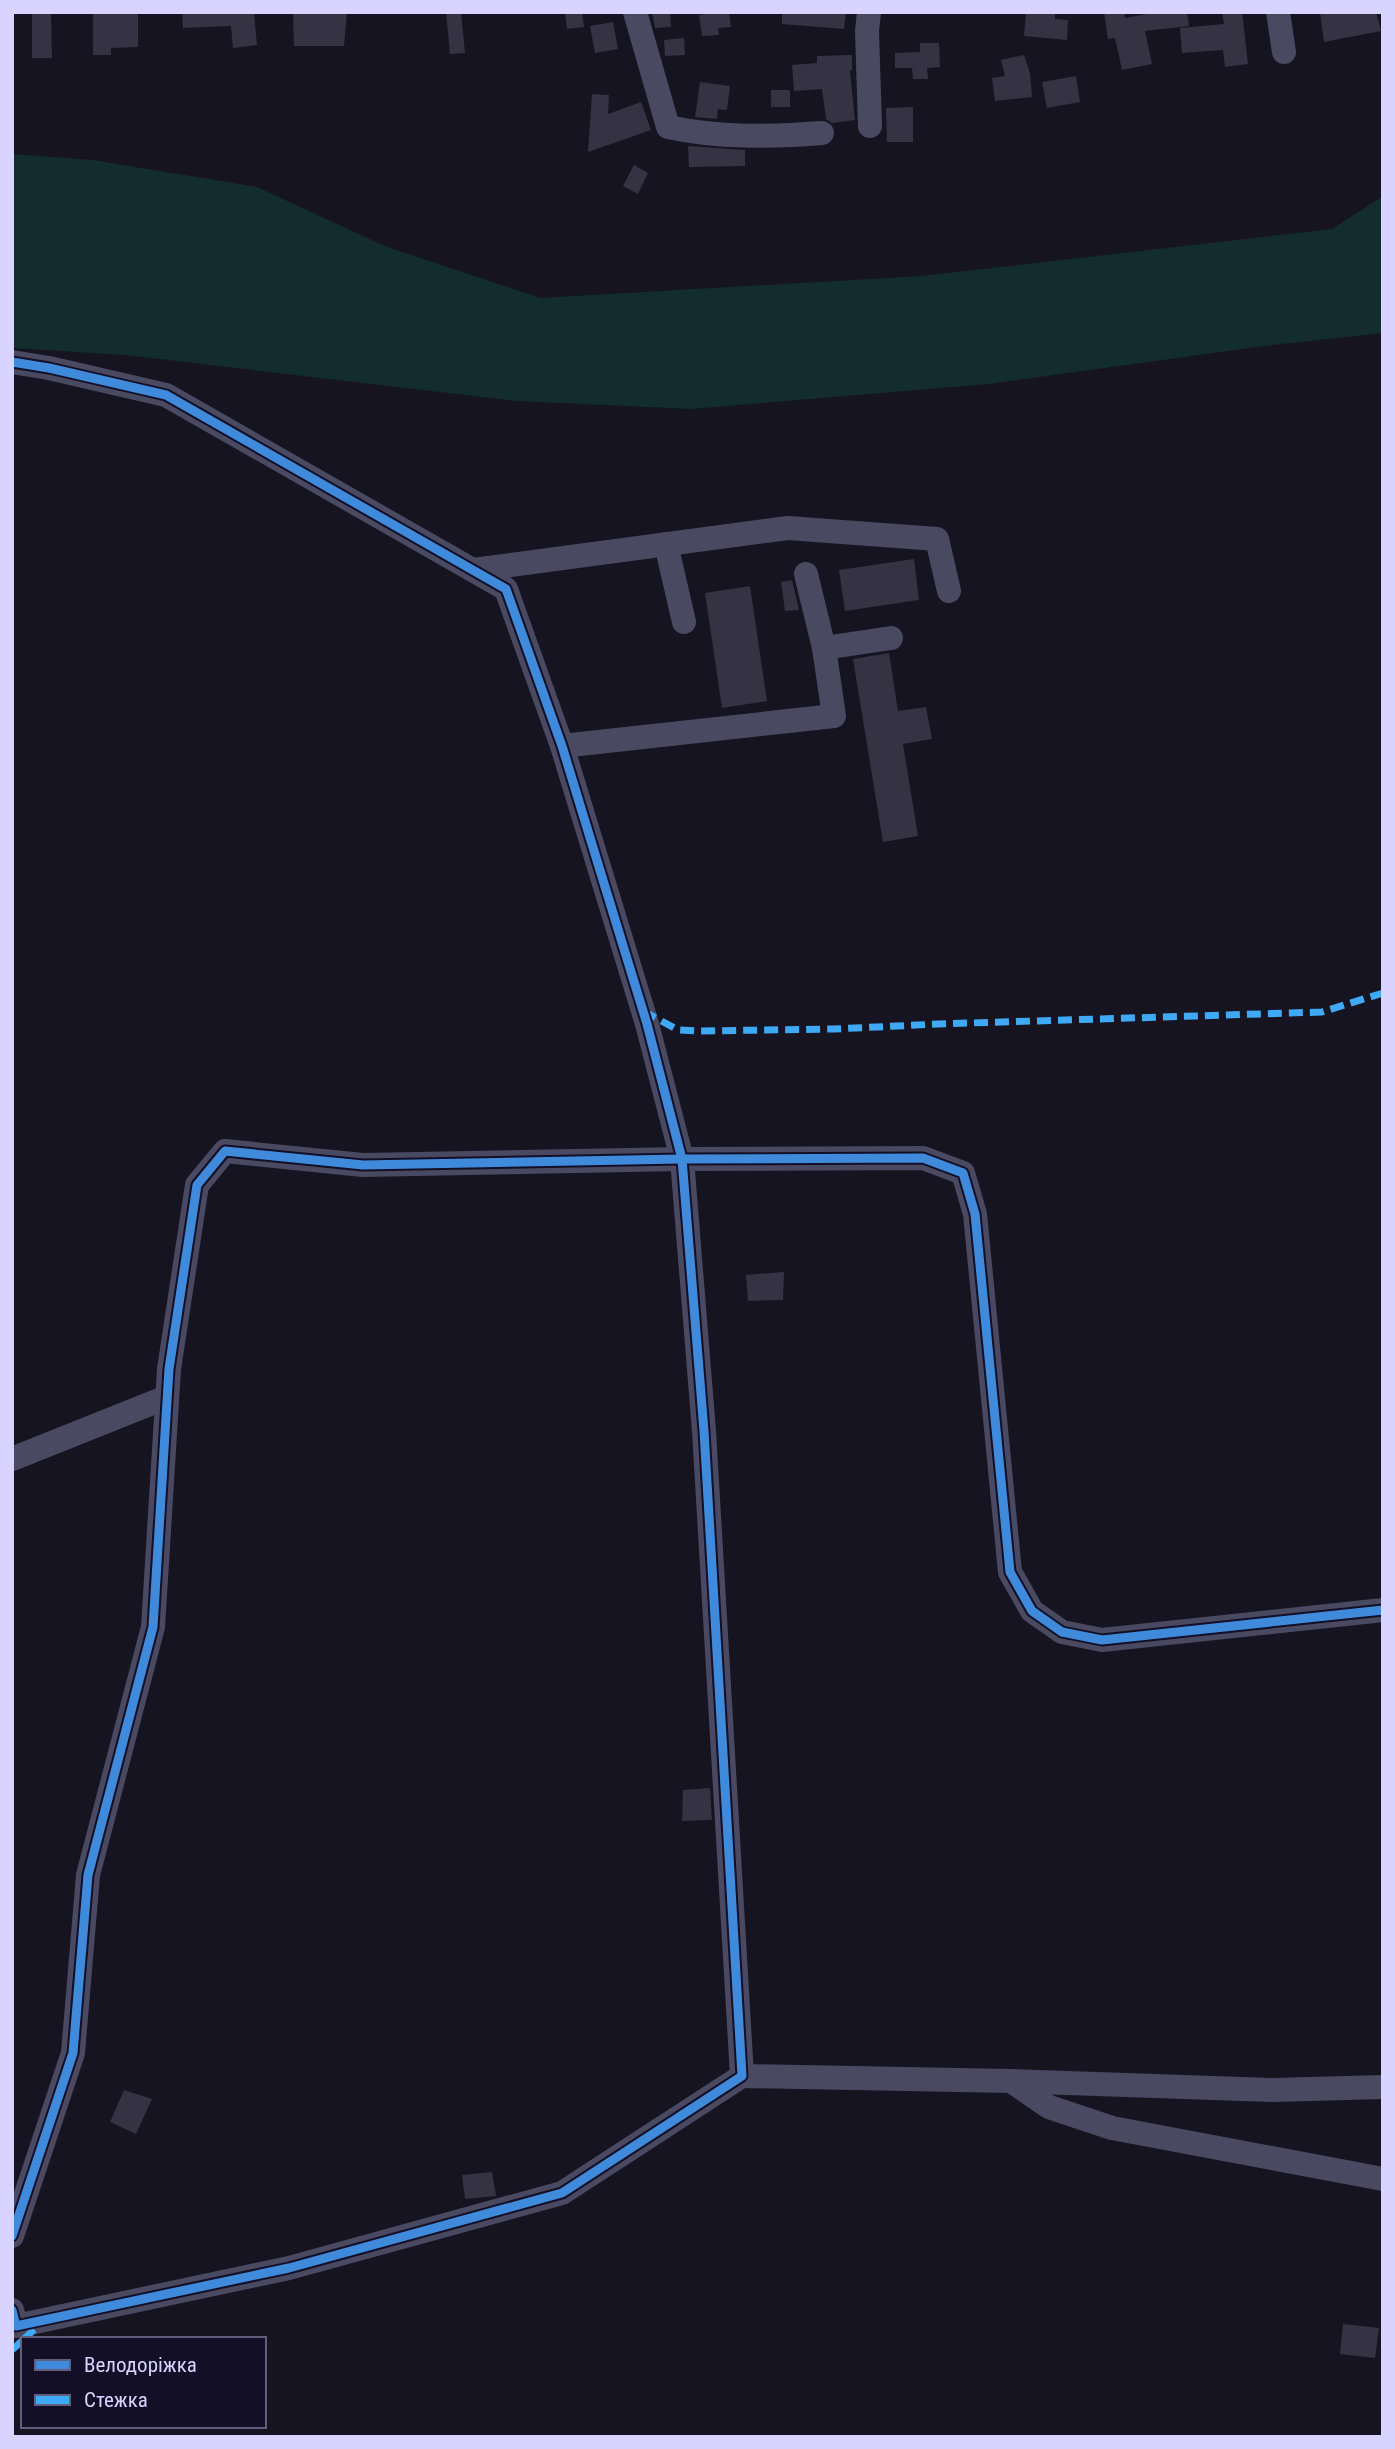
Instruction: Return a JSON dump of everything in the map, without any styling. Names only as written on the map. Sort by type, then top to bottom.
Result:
[{"type":"street","points":[[635,12],[668,127],[696,133],[759,137],[822,134]]},
{"type":"street","points":[[869,12],[867,31],[870,126]]},
{"type":"street","points":[[1278,12],[1284,52]]},
{"type":"street","points":[[12,362],[166,395],[506,589],[562,746],[647,1024],[682,1159],[704,1431],[742,2076]]},
{"type":"street","points":[[473,570],[789,528],[937,539],[949,591]]},
{"type":"street","points":[[666,544],[684,622]]},
{"type":"street","points":[[562,746],[834,716],[824,648],[806,574]]},
{"type":"street","points":[[824,648],[891,638]]},
{"type":"street","points":[[12,2236],[73,2053],[88,1875],[153,1627],[169,1369],[197,1185],[225,1151],[363,1165],[923,1158],[963,1173],[975,1214],[1010,1572],[1032,1611],[1062,1632],[1102,1640],[1383,1610]]},
{"type":"street","points":[[12,1459],[167,1396]]},
{"type":"street","points":[[12,2310],[16,2326],[275,2271],[562,2193],[742,2076],[1012,2081],[1273,2090],[1383,2087]]},
{"type":"street","points":[[1012,2081],[1049,2107],[1112,2128],[1383,2179]]},
{"type":"green space","points":[[12,154],[93,160],[257,187],[387,247],[540,298],[922,276],[1332,229],[1383,196],[1383,333],[1264,346],[989,384],[692,409],[517,401],[125,355],[12,348]]},
{"type":"building","points":[[32,12],[51,12],[52,58],[32,58]]},
{"type":"building","points":[[93,12],[138,12],[138,47],[111,48],[111,55],[93,55]]},
{"type":"building","points":[[182,12],[254,12],[257,45],[233,48],[231,26],[183,28]]},
{"type":"building","points":[[293,12],[347,12],[344,46],[294,46]]},
{"type":"building","points":[[446,12],[461,12],[465,53],[450,54]]},
{"type":"building","points":[[582,12],[584,27],[567,29],[565,14]]},
{"type":"building","points":[[652,12],[670,12],[671,27],[655,28]]},
{"type":"building","points":[[729,12],[731,27],[718,28],[719,35],[702,36],[699,15]]},
{"type":"building","points":[[782,12],[846,12],[844,29],[782,24]]},
{"type":"building","points":[[1026,12],[1055,12],[1055,19],[1068,20],[1067,40],[1024,36]]},
{"type":"building","points":[[1104,12],[1124,12],[1125,18],[1158,12],[1187,12],[1189,26],[1145,31],[1152,64],[1122,70],[1115,38],[1108,39]]},
{"type":"building","points":[[1222,12],[1242,12],[1248,64],[1225,67],[1223,50],[1182,53],[1180,28],[1224,24]]},
{"type":"building","points":[[1320,12],[1376,12],[1381,31],[1324,42]]},
{"type":"building","points":[[613,22],[618,49],[595,53],[590,26]]},
{"type":"building","points":[[684,38],[685,55],[665,56],[664,40]]},
{"type":"building","points":[[920,43],[939,43],[940,67],[927,68],[928,79],[913,79],[912,68],[895,68],[895,53],[920,52]]},
{"type":"building","points":[[852,55],[850,71],[855,120],[832,123],[826,119],[822,89],[794,91],[792,65],[817,63],[817,56]]},
{"type":"building","points":[[1024,55],[1030,73],[1032,97],[995,101],[992,78],[1005,76],[1001,60]]},
{"type":"building","points":[[1076,76],[1080,102],[1047,108],[1042,82]]},
{"type":"building","points":[[700,82],[730,86],[727,110],[718,109],[717,119],[695,117]]},
{"type":"building","points":[[771,90],[790,90],[790,107],[771,107]]},
{"type":"building","points":[[592,94],[609,95],[608,114],[641,102],[651,130],[588,152]]},
{"type":"building","points":[[913,107],[913,142],[887,142],[886,108]]},
{"type":"building","points":[[688,146],[745,150],[745,166],[689,167]]},
{"type":"building","points":[[634,165],[648,173],[638,194],[623,186]]},
{"type":"building","points":[[914,559],[919,600],[845,611],[839,570]]},
{"type":"building","points":[[792,580],[799,610],[785,611],[781,582]]},
{"type":"building","points":[[750,586],[767,701],[722,708],[705,593]]},
{"type":"building","points":[[889,653],[898,711],[926,707],[932,739],[903,744],[918,836],[883,842],[853,659]]},
{"type":"building","points":[[784,1272],[783,1300],[748,1301],[746,1275]]},
{"type":"building","points":[[710,1788],[712,1820],[682,1821],[683,1790]]},
{"type":"building","points":[[124,2090],[152,2099],[136,2134],[110,2122]]},
{"type":"building","points":[[492,2172],[496,2196],[465,2199],[462,2175]]},
{"type":"building","points":[[1343,2324],[1379,2328],[1375,2358],[1340,2354]]},
{"type":"marked path","points":[[643,1011],[678,1030],[834,1029],[1322,1012],[1383,993]]},
{"type":"marked path","points":[[26,2337],[42,2322]]},
{"type":"marked path","points":[[12,2350],[21,2342]]},
{"type":"cycle path","points":[[12,362],[166,395],[506,589],[562,746],[647,1024],[682,1159],[704,1431],[742,2076],[562,2193],[289,2268],[16,2326],[12,2310]]},
{"type":"cycle path","points":[[12,2236],[73,2053],[88,1875],[153,1627],[169,1369],[197,1185],[225,1151],[363,1165],[923,1158],[963,1173],[975,1214],[1010,1572],[1032,1611],[1062,1632],[1102,1640],[1383,1610]]}]
